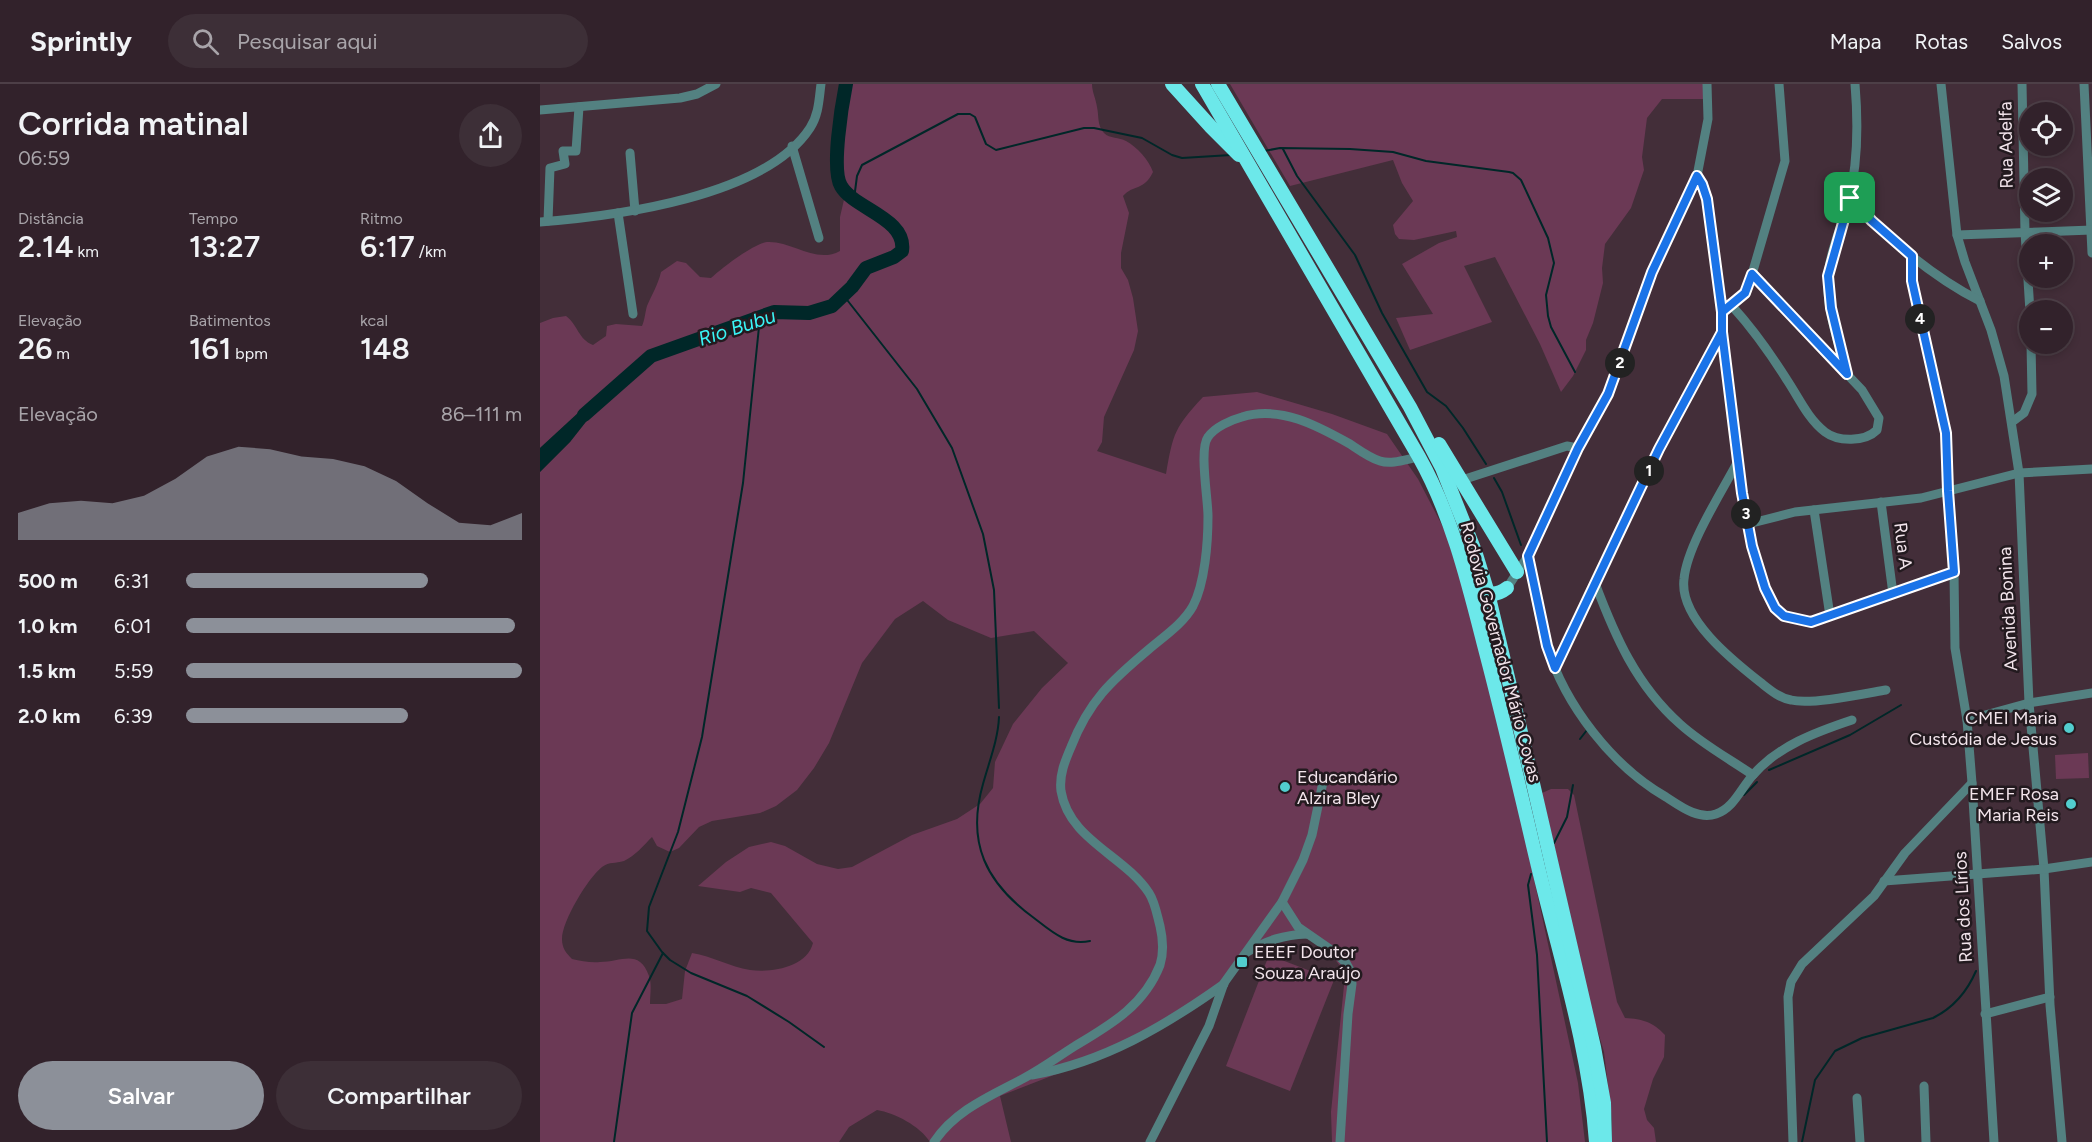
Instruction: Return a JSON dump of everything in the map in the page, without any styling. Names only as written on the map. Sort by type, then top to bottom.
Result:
[{"type":"highway","points":[[1172,84],[1210,128],[1250,164]]},
{"type":"highway","name":"Rodovia Governador Mário Covas","points":[[1202,84],[1419,457],[1434,487],[1463,565],[1504,721],[1579,1031],[1593,1107],[1596,1142]]},
{"type":"highway","points":[[1212,84],[1224,105],[1239,119]]},
{"type":"highway","name":"Rodovia Governador Mário Covas","points":[[1218,84],[1410,407],[1442,468],[1456,501],[1488,593],[1594,1047],[1604,1102],[1605,1142]]},
{"type":"highway","points":[[1410,407],[1426,423],[1517,572]]},
{"type":"highway","points":[[1434,487],[1441,489],[1444,493],[1472,581],[1488,593],[1496,594],[1507,588]]},
{"type":"highway","points":[[1497,630],[1507,588]]},
{"type":"street","points":[[540,110],[680,98],[697,94],[716,84]]},
{"type":"street","points":[[579,107],[576,151],[563,151],[565,164],[550,168],[544,222],[635,211],[740,181],[769,165],[805,135],[814,121],[822,84]]},
{"type":"street","points":[[1507,588],[1528,556],[1578,448],[1608,394],[1652,272],[1697,176],[1708,119],[1707,84]]},
{"type":"street","points":[[1722,312],[1745,293],[1785,161],[1779,84]]},
{"type":"street","points":[[1847,374],[1831,308],[1828,276],[1850,198],[1855,154],[1855,84]]},
{"type":"street","name":"Avenida Bonina","points":[[1941,84],[1957,235],[1991,330],[2004,376],[2019,473],[2029,703],[2043,870],[2049,997],[2062,1142]]},
{"type":"street","name":"Rua Adelfa","points":[[2022,84],[2025,232],[2029,300]]},
{"type":"street","points":[[2084,84],[2092,254]]},
{"type":"street","points":[[792,146],[819,238]]},
{"type":"street","points":[[630,153],[635,211]]},
{"type":"street","points":[[1697,176],[1707,199],[1722,312],[1722,332],[1737,463],[1748,524],[1765,588],[1775,608],[1784,616],[1811,622],[1954,572]]},
{"type":"street","points":[[1850,198],[1912,256],[1952,286],[1980,302]]},
{"type":"street","points":[[618,213],[633,314]]},
{"type":"street","points":[[1957,235],[2091,230]]},
{"type":"street","name":"Rua dos Lírios","points":[[1912,256],[1912,281],[1946,433],[1954,572],[1955,648],[1967,720],[1972,783],[1994,1142]]},
{"type":"street","points":[[1732,306],[1755,331],[1813,420],[1827,434],[1844,440],[1873,435],[1877,430],[1879,418],[1862,390],[1752,274]]},
{"type":"street","points":[[1555,668],[1659,449],[1722,332]]},
{"type":"street","points":[[2012,422],[2024,413],[2032,394],[2031,354]]},
{"type":"street","points":[[934,1142],[959,1114],[1027,1076],[1118,1020],[1141,998],[1161,961],[1163,952],[1161,930],[1149,893],[1125,867],[1073,821],[1062,794],[1062,771],[1079,726],[1100,694],[1119,674],[1179,623],[1193,604],[1207,541],[1208,516],[1204,448],[1208,437],[1224,424],[1245,416],[1272,414],[1306,421],[1379,461],[1397,462],[1419,457]]},
{"type":"street","points":[[1462,480],[1567,446],[1578,448]]},
{"type":"street","points":[[1737,463],[1692,550],[1684,576],[1685,598],[1689,608],[1713,641],[1731,659],[1784,698],[1802,701],[1886,690]]},
{"type":"street","points":[[1748,524],[1779,515],[1921,498],[2019,473],[2092,469]]},
{"type":"street","name":"Rua A","points":[[1881,502],[1893,594]]},
{"type":"street","points":[[1814,510],[1830,616]]},
{"type":"street","points":[[1528,556],[1547,646],[1570,699],[1597,736],[1640,780],[1687,810],[1705,816],[1720,813],[1734,801],[1753,775],[1774,756],[1820,731],[1852,720]]},
{"type":"street","points":[[1595,583],[1621,647],[1636,673],[1669,714],[1691,733],[1753,775]]},
{"type":"street","points":[[1967,720],[2029,703],[2092,693]]},
{"type":"street","points":[[1150,1142],[1204,1036],[1224,983],[1282,902],[1303,860],[1323,782]]},
{"type":"street","points":[[1793,1142],[1788,997],[1791,982],[1802,964],[1874,896],[1905,853],[1972,783]]},
{"type":"street","points":[[1884,881],[2043,870],[2092,862]]},
{"type":"street","points":[[1282,902],[1295,922],[1307,934],[1337,954],[1351,972],[1340,1142]]},
{"type":"street","points":[[1246,953],[1273,938],[1307,934]]},
{"type":"street","points":[[1027,1076],[1064,1068],[1130,1043],[1156,1029],[1224,983]]},
{"type":"street","points":[[1985,1014],[2049,997]]},
{"type":"street","points":[[1924,1086],[1926,1142]]},
{"type":"street","points":[[1857,1098],[1860,1142]]},
{"type":"shaded area","points":[[843,84],[1092,84],[1102,130],[1106,135],[1123,140],[1134,147],[1146,158],[1153,172],[1146,182],[1123,196],[1129,213],[1121,253],[1121,268],[1128,280],[1133,298],[1138,331],[1134,350],[1104,417],[1102,442],[1097,451],[1166,474],[1177,431],[1186,416],[1203,397],[1257,392],[1332,414],[1387,434],[1418,479],[1445,531],[1464,590],[1515,791],[1578,1083],[1585,1142],[1332,1142],[1331,1112],[1345,976],[1328,950],[1317,942],[1304,938],[1281,938],[1247,956],[1212,995],[1072,1068],[1000,1096],[1011,1142],[930,1142],[926,1136],[906,1121],[877,1110],[849,1127],[839,1142],[540,1142],[540,472],[570,442],[596,409],[591,401],[540,448],[540,323],[566,316],[581,336],[593,345],[606,336],[607,326],[616,324],[642,326],[647,306],[661,272],[677,261],[686,263],[700,277],[711,278],[739,256],[763,243],[778,243],[822,255],[840,251],[840,217],[846,191],[833,162],[836,151],[835,141]],"holes":[[[923,601],[948,620],[991,638],[1034,631],[1068,663],[1042,688],[1013,724],[995,762],[993,788],[980,804],[957,819],[912,835],[852,867],[838,869],[817,864],[785,846],[771,842],[749,847],[726,862],[698,886],[740,892],[751,888],[771,893],[813,943],[804,958],[788,967],[750,970],[692,953],[685,971],[682,999],[666,1004],[650,1004],[650,979],[645,967],[635,959],[590,962],[572,959],[568,955],[562,939],[566,922],[583,890],[602,867],[628,859],[652,837],[657,846],[670,852],[679,848],[699,827],[712,821],[760,813],[776,806],[797,790],[814,768],[829,743],[862,663],[895,619]]]},
{"type":"shaded area","points":[[1230,84],[1703,84],[1704,99],[1662,99],[1647,118],[1642,157],[1644,170],[1631,208],[1605,244],[1603,283],[1593,323],[1586,340],[1586,350],[1573,376],[1561,392],[1540,344],[1495,257],[1464,266],[1492,322],[1410,350],[1396,318],[1433,314],[1402,264],[1439,243],[1457,237],[1456,231],[1414,240],[1399,239],[1393,225],[1413,201],[1402,183],[1393,160],[1290,186]]},
{"type":"shaded area","points":[[591,401],[597,403],[596,409],[570,442],[540,472],[540,448]]},
{"type":"shaded area","points":[[2088,753],[2089,778],[2056,779],[2055,755]]},
{"type":"shaded area","points":[[1551,789],[1568,789],[1574,795],[1617,1002],[1625,1018],[1647,1022],[1665,1035],[1664,1057],[1653,1079],[1644,1109],[1647,1120],[1654,1128],[1656,1142],[1612,1142],[1612,1119],[1604,1052],[1593,1015],[1542,793]]},
{"type":"shaded area","points":[[1269,955],[1334,980],[1290,1091],[1226,1066]]},
{"type":"waterway","name":"Rio Bubu","points":[[584,415],[651,356],[774,312],[809,313],[832,306],[852,287],[866,268],[894,257],[902,251],[901,240],[896,230],[848,194],[838,178],[838,136],[846,84]]},
{"type":"waterway","points":[[854,199],[857,176],[862,165],[958,114],[970,114],[975,117],[986,144],[996,150],[1084,128],[1094,128],[1142,138],[1182,158],[1231,155]]},
{"type":"waterway","points":[[1264,151],[1280,148],[1393,152],[1426,161],[1513,173],[1521,180],[1548,238],[1554,263],[1546,295],[1548,316],[1551,327],[1575,372]]},
{"type":"waterway","points":[[1283,149],[1297,176],[1355,255],[1382,313],[1427,392],[1446,406],[1486,464]]},
{"type":"waterway","points":[[844,296],[917,389],[952,448],[983,534],[994,590],[999,708]]},
{"type":"waterway","points":[[760,317],[743,483],[702,737],[678,832],[649,907],[647,931],[670,960],[691,973],[747,996],[824,1047]]},
{"type":"waterway","points":[[1494,478],[1502,492],[1521,545]]},
{"type":"waterway","points":[[1546,656],[1550,667]]},
{"type":"waterway","points":[[1769,770],[1850,735],[1901,705]]},
{"type":"waterway","points":[[999,717],[995,743],[978,805],[977,825],[984,860],[1003,891],[1047,928],[1067,940],[1090,941]]},
{"type":"waterway","points":[[1580,739],[1587,730]]},
{"type":"waterway","points":[[1744,795],[1757,782]]},
{"type":"waterway","points":[[1554,843],[1567,817],[1573,785]]},
{"type":"waterway","points":[[1531,874],[1528,885],[1537,955],[1547,1142]]},
{"type":"waterway","points":[[614,1142],[632,1013],[663,953]]},
{"type":"waterway","points":[[1802,1142],[1815,1080],[1835,1051],[1862,1038],[1933,1018],[1959,999],[1976,971]]},
{"type":"place","name":"CMEI Maria Custódia de Jesus","points":[[2069,728]]},
{"type":"place","name":"Educandário Alzira Bley","points":[[1285,787]]},
{"type":"place","name":"EMEF Rosa Maria Reis","points":[[2071,804]]},
{"type":"place","name":"EEEF Doutor Souza Araújo","points":[[1242,962]]},
{"type":"route","points":[[1850,198],[1828,276],[1831,308],[1847,374],[1752,274],[1745,293],[1722,312],[1722,332],[1659,449],[1555,668],[1547,646],[1528,556],[1578,448],[1608,394],[1652,272],[1697,176],[1706,192],[1707,199],[1722,312],[1722,332],[1742,493],[1752,546],[1765,588],[1775,608],[1784,616],[1811,622],[1954,572],[1946,433],[1912,281],[1912,256],[1859,209],[1850,198]]}]
